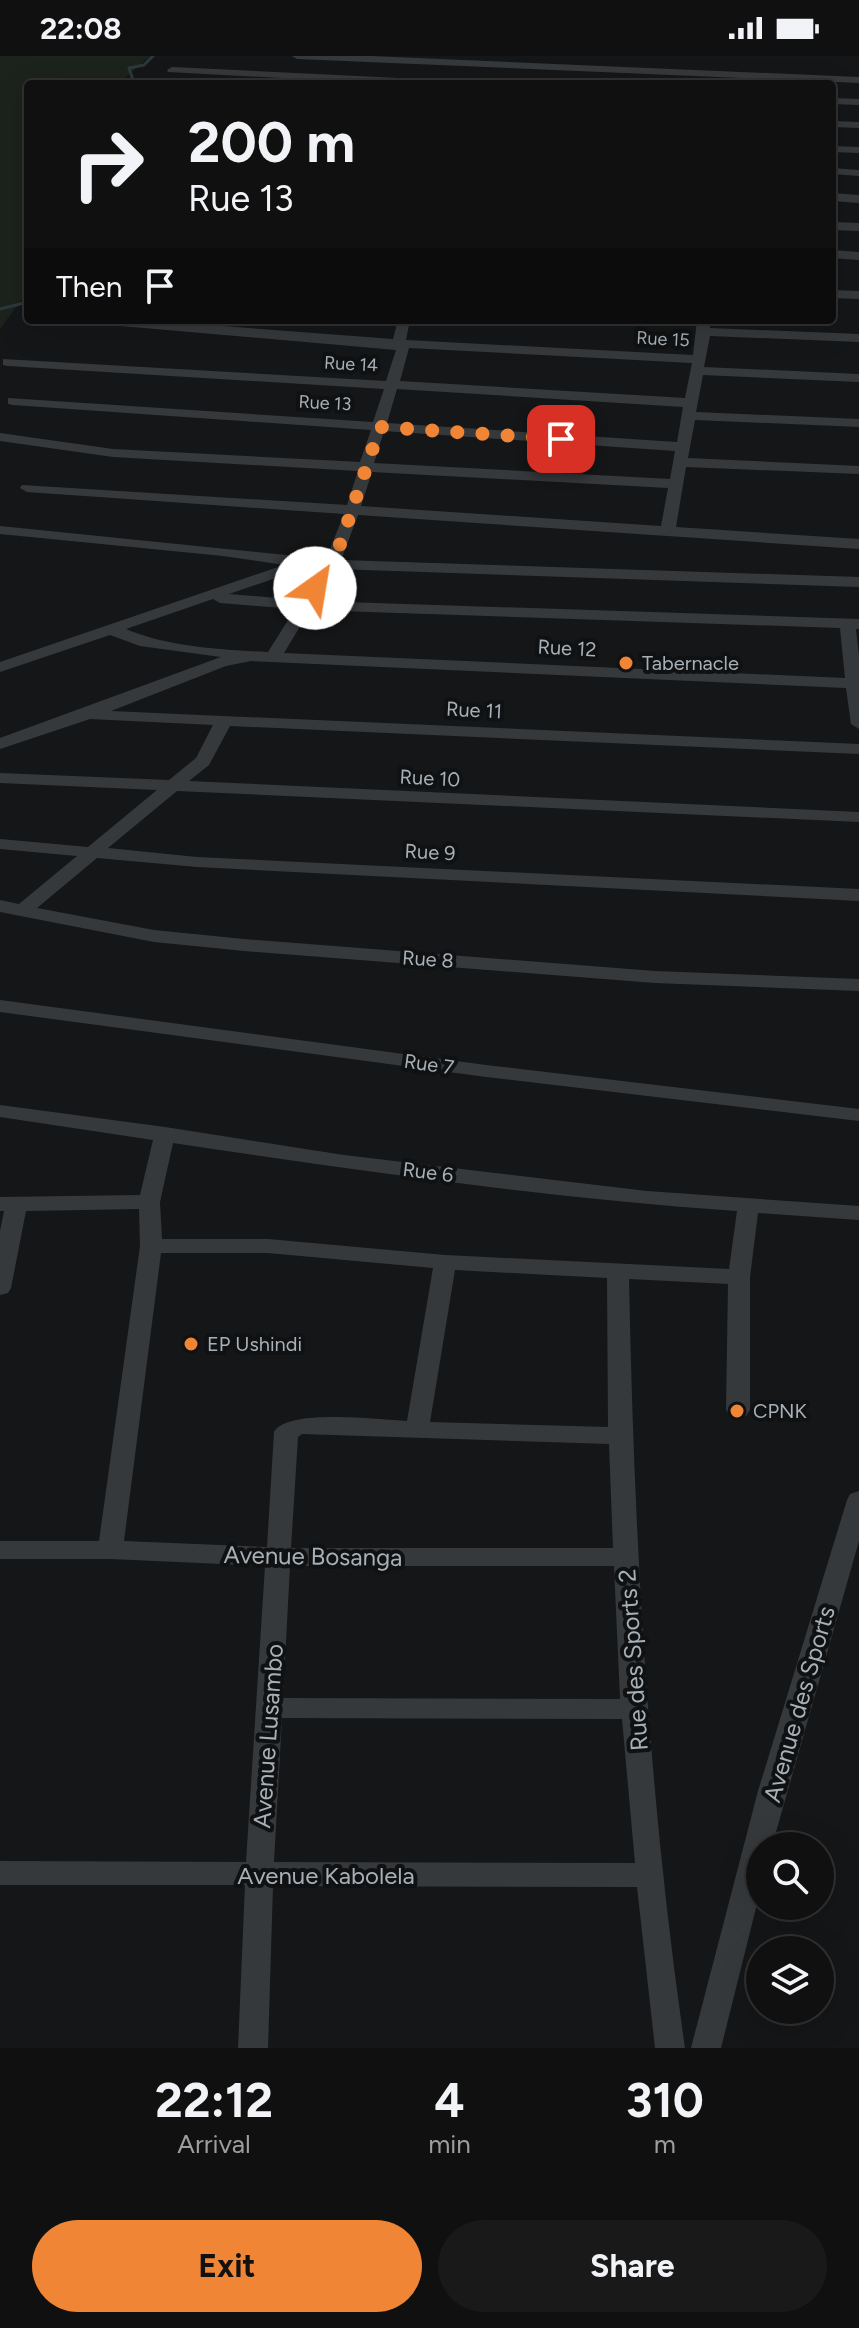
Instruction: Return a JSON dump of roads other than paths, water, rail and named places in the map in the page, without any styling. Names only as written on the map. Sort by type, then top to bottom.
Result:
[{"type":"street","points":[[297,56],[477,60],[735,79],[859,80]]},
{"type":"street","points":[[470,80],[477,60]]},
{"type":"street","points":[[172,70],[378,80]]},
{"type":"street","points":[[836,101],[859,102]]},
{"type":"street","points":[[836,124],[859,125]]},
{"type":"street","points":[[836,149],[859,150]]},
{"type":"street","points":[[836,171],[859,173]]},
{"type":"street","points":[[836,197],[859,199]]},
{"type":"street","points":[[836,226],[859,227]]},
{"type":"street","points":[[836,254],[859,256]]},
{"type":"street","points":[[836,294],[859,295]]},
{"type":"street","name":"Rue 15","points":[[148,324],[859,378]]},
{"type":"street","points":[[273,657],[332,563],[394,385],[403,349],[398,344],[403,324]]},
{"type":"street","points":[[667,533],[674,484],[691,410],[703,324],[859,338]]},
{"type":"street","name":"Rue 14","points":[[8,362],[394,385],[859,423]]},
{"type":"street","name":"Rue 13","points":[[13,401],[380,427],[859,470]]},
{"type":"street","points":[[0,437],[113,453],[674,484]]},
{"type":"street","points":[[27,488],[859,544]]},
{"type":"street","points":[[0,530],[223,551],[304,563],[859,582]]},
{"type":"street","points":[[0,667],[304,563]]},
{"type":"street","points":[[210,597],[304,605],[853,624],[859,724]]},
{"type":"street","points":[[111,629],[154,644],[251,656]]},
{"type":"street","points":[[0,744],[222,662],[251,656]]},
{"type":"street","name":"Rue 12","points":[[251,656],[856,684]]},
{"type":"street","name":"Rue 11","points":[[87,714],[859,749]]},
{"type":"street","points":[[23,910],[203,761],[224,721]]},
{"type":"street","name":"Rue 10","points":[[0,778],[859,817]]},
{"type":"street","name":"Rue 9","points":[[0,844],[93,855],[859,895]]},
{"type":"street","name":"Rue 8","points":[[0,906],[154,936],[244,945],[655,977],[859,985]]},
{"type":"street","name":"Rue 7","points":[[0,1006],[486,1071],[859,1115]]},
{"type":"street","name":"Rue 6","points":[[0,1111],[359,1164],[647,1198],[859,1213]]},
{"type":"street","points":[[110,1550],[151,1246],[149,1202],[165,1133]]},
{"type":"street","points":[[0,1288],[8,1204],[149,1202]]},
{"type":"street","points":[[738,1410],[739,1277],[748,1206]]},
{"type":"street","points":[[151,1246],[268,1246],[445,1262],[739,1277]]},
{"type":"street","points":[[445,1262],[417,1431],[620,1436]]},
{"type":"street","name":"Rue des Sports 2","points":[[618,1271],[620,1436],[634,1709],[658,1963],[670,2048]]},
{"type":"street","name":"Avenue Lusambo","points":[[253,2048],[259,1875],[286,1432],[292,1427],[417,1431]]},
{"type":"street","name":"Avenue des Sports","points":[[706,2048],[772,1791],[859,1500]]},
{"type":"street","name":"Avenue Bosanga","points":[[0,1550],[110,1550],[278,1557],[626,1557]]},
{"type":"street","points":[[271,1708],[634,1709]]},
{"type":"street","name":"Avenue Kabolela","points":[[0,1873],[652,1875]]},
{"type":"waterway","points":[[133,80],[129,68],[144,65],[153,56]]},
{"type":"waterway","points":[[0,309],[24,303]]},
{"type":"place","name":"Tabernacle","points":[[626,663]]},
{"type":"place","name":"EP Ushindi","points":[[191,1344]]},
{"type":"place","name":"CPNK","points":[[737,1411]]}]
